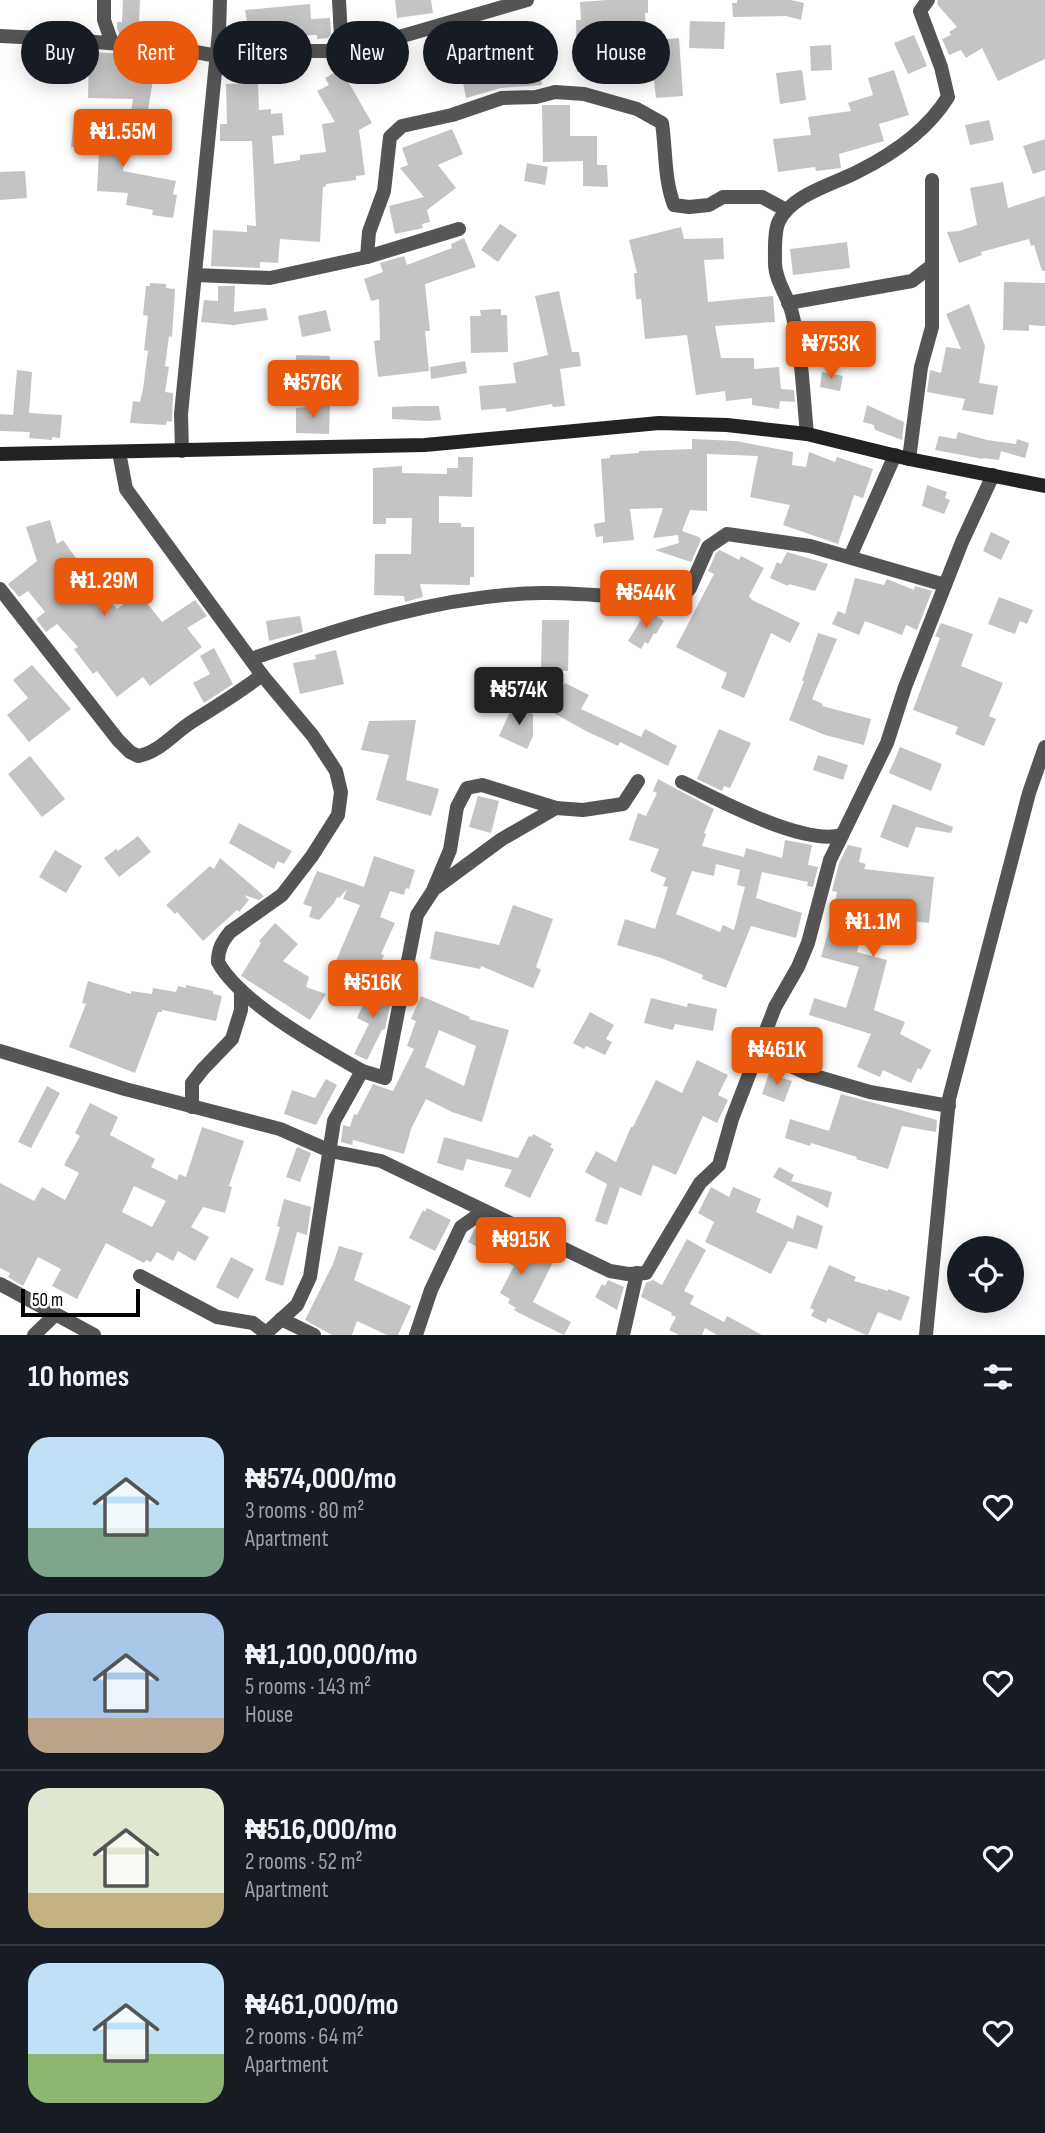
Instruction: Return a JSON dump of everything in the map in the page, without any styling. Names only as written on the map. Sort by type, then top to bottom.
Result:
[{"type":"street","points":[[0,36],[41,38],[56,42],[113,43],[104,20],[104,0]]},
{"type":"street","points":[[219,21],[220,0]]},
{"type":"street","points":[[339,0],[340,21]]},
{"type":"street","points":[[409,34],[527,0]]},
{"type":"street","points":[[807,434],[792,311],[774,267],[778,223],[786,210],[819,188],[861,171],[887,155],[939,112],[948,97],[941,67],[920,11],[929,0]]},
{"type":"street","points":[[182,451],[181,414],[214,84]]},
{"type":"street","points":[[367,257],[369,232],[384,191],[390,138],[402,125],[452,115],[502,98],[536,97],[555,92],[584,94],[637,109],[662,123],[667,188],[674,205],[709,205],[723,197],[762,197],[786,210]]},
{"type":"street","points":[[850,557],[902,457],[932,327],[932,180]]},
{"type":"street","points":[[195,275],[270,278],[367,257],[459,229]]},
{"type":"street","points":[[788,303],[912,281],[930,267]]},
{"type":"street","points":[[0,454],[425,444],[659,423],[727,425],[807,434],[902,457],[1045,486]]},
{"type":"street","points":[[119,452],[126,489],[336,771],[341,792],[338,815],[312,856],[282,895],[230,932],[220,947],[218,962],[241,990],[300,1035],[362,1071],[385,1078],[417,915],[434,889],[450,850],[457,807],[467,788],[482,785],[556,808],[583,810],[623,804],[638,781]]},
{"type":"street","points":[[0,1051],[125,1089],[280,1129],[330,1151],[381,1160],[610,1272],[646,1273],[700,1183],[719,1165],[732,1119],[775,1007],[798,967],[808,943],[830,860],[887,743],[905,687],[945,585],[993,475]]},
{"type":"street","points":[[251,659],[346,626],[482,598],[542,593],[680,600],[690,588],[708,547],[727,534],[810,546],[945,585]]},
{"type":"street","points":[[0,589],[118,740],[138,756],[153,751],[262,674]]},
{"type":"street","points":[[926,1335],[948,1106],[1029,793],[1045,747]]},
{"type":"street","points":[[682,782],[745,812],[814,837],[829,839],[842,835]]},
{"type":"street","points":[[434,889],[502,839],[556,808]]},
{"type":"street","points":[[192,1107],[192,1083],[232,1039],[241,1010],[241,990]]},
{"type":"street","points":[[758,1051],[808,1074],[858,1088],[948,1106]]},
{"type":"street","points":[[139,1276],[217,1317],[253,1323],[265,1334],[297,1305],[310,1277],[334,1121],[362,1071]]},
{"type":"street","points":[[416,1335],[430,1290],[461,1227],[484,1211]]},
{"type":"street","points":[[623,1335],[637,1273]]},
{"type":"street","points":[[0,1284],[94,1335]]},
{"type":"street","points":[[34,1335],[56,1314]]},
{"type":"street","points":[[281,1319],[314,1335]]},
{"type":"building","points":[[123,0],[140,0],[139,21],[122,21]]},
{"type":"building","points":[[395,0],[431,0],[433,13],[397,18]]},
{"type":"building","points":[[648,0],[648,13],[645,13],[645,21],[576,21],[581,20],[580,2]]},
{"type":"building","points":[[737,0],[791,0],[804,3],[801,20],[786,16],[733,17],[732,3],[737,3]]},
{"type":"building","points":[[938,0],[1045,0],[1045,59],[998,81],[982,48],[966,58],[961,50],[949,55],[942,39],[951,35],[949,32],[957,27],[937,4]]},
{"type":"building","points":[[310,4],[311,19],[330,18],[330,21],[326,21],[326,38],[317,39],[317,35],[312,35],[312,21],[247,21],[245,10]]},
{"type":"building","points":[[690,21],[725,22],[724,49],[689,48]]},
{"type":"building","points":[[914,35],[927,66],[908,74],[894,43]]},
{"type":"building","points":[[679,38],[683,96],[656,98],[654,84],[670,84],[670,39]]},
{"type":"building","points":[[831,45],[832,70],[811,71],[810,46]]},
{"type":"building","points":[[99,52],[113,53],[113,84],[152,84],[144,134],[128,132],[133,99],[88,98],[88,84],[99,84]]},
{"type":"building","points":[[802,70],[806,100],[780,104],[776,73]]},
{"type":"building","points":[[894,70],[909,115],[879,124],[884,141],[839,154],[841,168],[816,171],[815,167],[778,172],[773,139],[811,135],[808,117],[851,111],[848,103],[873,95],[868,78]]},
{"type":"building","points":[[226,84],[258,84],[259,110],[271,109],[271,114],[282,113],[284,135],[272,136],[274,164],[300,160],[300,155],[326,152],[322,124],[335,122],[317,91],[329,85],[350,84],[372,123],[359,130],[365,175],[356,176],[356,180],[326,184],[323,187],[320,242],[280,239],[278,263],[260,262],[260,268],[211,266],[213,230],[247,232],[247,225],[256,226],[252,141],[220,141],[220,124],[227,124]]},
{"type":"building","points":[[463,84],[542,84],[501,88],[466,98]]},
{"type":"building","points":[[542,105],[570,105],[570,136],[597,136],[597,165],[607,165],[608,187],[583,186],[583,161],[543,162]]},
{"type":"building","points":[[74,119],[125,126],[120,162],[124,163],[123,171],[176,181],[173,194],[177,195],[173,218],[152,215],[153,210],[126,205],[128,193],[97,191],[99,150],[71,147]]},
{"type":"building","points":[[989,120],[994,140],[970,145],[965,125]]},
{"type":"building","points":[[452,129],[463,154],[438,165],[456,188],[427,210],[430,222],[422,224],[423,228],[395,234],[389,206],[424,197],[400,168],[408,165],[402,148]]},
{"type":"building","points":[[1045,139],[1045,170],[1033,174],[1023,146]]},
{"type":"building","points":[[527,163],[548,167],[545,185],[524,181]]},
{"type":"building","points":[[25,171],[27,198],[0,200],[0,172]]},
{"type":"building","points":[[1003,182],[1008,208],[1045,196],[1045,271],[1042,271],[1034,245],[1031,246],[1029,239],[981,252],[982,255],[959,263],[947,232],[977,225],[970,188]]},
{"type":"building","points":[[500,224],[517,235],[498,262],[481,250]]},
{"type":"building","points":[[681,227],[684,239],[723,238],[724,259],[704,260],[708,302],[773,296],[775,322],[715,326],[721,358],[754,358],[754,369],[779,367],[781,389],[794,390],[795,402],[780,401],[779,409],[752,405],[752,398],[726,401],[725,391],[696,395],[687,335],[645,339],[641,299],[636,299],[634,273],[637,273],[629,240]]},
{"type":"building","points":[[464,238],[476,267],[425,284],[430,331],[425,331],[429,371],[378,377],[374,341],[380,340],[379,299],[371,301],[364,279],[383,272],[380,263],[404,256],[407,265],[452,248],[451,244]]},
{"type":"building","points":[[847,242],[850,268],[793,275],[790,249]]},
{"type":"building","points":[[1004,282],[1045,283],[1045,326],[1029,325],[1029,331],[1003,330]]},
{"type":"building","points":[[150,283],[166,284],[166,288],[175,289],[172,337],[169,336],[165,366],[169,367],[165,392],[173,393],[172,422],[167,421],[166,425],[130,423],[133,401],[140,402],[143,389],[148,351],[144,350],[148,316],[143,315],[146,286],[150,286]]},
{"type":"building","points":[[218,286],[235,286],[234,312],[266,308],[268,320],[234,325],[201,322],[204,300],[218,301]]},
{"type":"building","points":[[559,291],[572,352],[579,352],[581,366],[560,369],[565,406],[553,407],[552,404],[506,412],[506,408],[481,410],[479,386],[516,383],[513,363],[548,355],[535,296]]},
{"type":"building","points":[[969,304],[985,346],[979,383],[998,386],[993,415],[962,410],[965,399],[927,392],[930,370],[941,373],[946,347],[961,349],[946,314]]},
{"type":"building","points":[[501,309],[501,315],[507,315],[508,352],[471,353],[470,316],[481,316],[480,310]]},
{"type":"building","points":[[326,310],[331,331],[302,337],[298,316]]},
{"type":"building","points":[[296,355],[330,356],[330,382],[295,385]]},
{"type":"building","points":[[465,361],[467,373],[431,379],[430,367]]},
{"type":"building","points":[[17,370],[32,372],[29,413],[62,415],[60,438],[29,438],[30,432],[0,431],[0,414],[13,415]]},
{"type":"building","points":[[822,372],[843,376],[840,391],[820,387]]},
{"type":"building","points":[[330,405],[329,434],[296,433],[296,408]]},
{"type":"building","points":[[867,405],[904,422],[902,440],[875,430],[874,425],[863,422]]},
{"type":"building","points":[[439,406],[441,420],[392,419],[392,407]]},
{"type":"building","points":[[958,432],[987,440],[1016,444],[1017,439],[1029,443],[1025,458],[1001,451],[999,460],[935,450],[939,436],[956,439]]},
{"type":"building","points":[[692,439],[736,441],[793,452],[792,465],[806,467],[809,452],[835,462],[837,457],[873,469],[863,498],[854,495],[838,544],[783,525],[790,505],[750,497],[758,456],[707,454],[707,511],[690,510],[682,531],[701,540],[691,562],[655,550],[679,543],[678,535],[653,538],[663,508],[630,509],[634,540],[603,543],[603,536],[596,537],[594,524],[605,522],[601,459],[639,451],[692,449]]},
{"type":"building","points":[[458,457],[473,457],[472,497],[439,496],[439,523],[461,523],[461,527],[474,527],[474,577],[470,577],[470,585],[420,584],[423,597],[405,602],[404,596],[374,595],[375,554],[411,554],[412,518],[386,518],[386,524],[373,524],[373,468],[402,466],[402,473],[447,474],[447,468],[458,468]]},
{"type":"building","points":[[927,485],[947,492],[945,498],[950,500],[944,514],[922,506]]},
{"type":"building","points":[[50,520],[57,544],[63,540],[81,565],[79,567],[117,609],[139,593],[162,622],[195,600],[207,616],[187,628],[202,647],[150,686],[143,677],[117,697],[97,671],[93,674],[74,649],[78,647],[57,624],[46,632],[36,619],[45,612],[28,591],[19,597],[8,584],[37,561],[26,527]]},
{"type":"building","points":[[991,532],[1010,541],[1001,560],[983,551]]},
{"type":"building","points":[[720,550],[739,560],[741,556],[764,568],[749,596],[752,600],[800,623],[790,643],[771,633],[744,698],[721,688],[727,673],[676,647],[714,574],[708,571]]},
{"type":"building","points":[[787,552],[828,564],[815,591],[789,584],[788,586],[770,578],[777,562],[781,564]]},
{"type":"building","points":[[855,578],[884,585],[887,579],[914,590],[915,586],[932,591],[917,630],[906,625],[902,635],[865,621],[859,635],[832,624],[838,611],[845,614]]},
{"type":"building","points":[[999,597],[1033,610],[1027,624],[1020,621],[1015,634],[988,624]]},
{"type":"building","points":[[647,610],[664,621],[648,644],[645,642],[641,649],[628,641]]},
{"type":"building","points":[[300,616],[303,632],[269,641],[266,621]]},
{"type":"building","points":[[542,620],[569,620],[568,671],[541,670]]},
{"type":"building","points":[[941,623],[973,634],[961,666],[1003,683],[989,716],[996,719],[984,746],[955,734],[958,727],[913,710],[940,638],[935,636]]},
{"type":"building","points":[[818,633],[837,639],[812,699],[823,704],[822,706],[871,719],[864,745],[825,735],[789,720]]},
{"type":"building","points":[[214,648],[233,684],[204,703],[193,683],[210,674],[200,656]]},
{"type":"building","points":[[336,650],[344,684],[300,694],[293,663],[316,659],[315,655]]},
{"type":"building","points":[[32,665],[71,709],[29,742],[7,715],[28,698],[13,680]]},
{"type":"building","points":[[565,683],[589,695],[581,709],[641,737],[645,729],[677,746],[668,766],[620,742],[618,746],[550,711]]},
{"type":"building","points":[[513,705],[533,714],[533,736],[527,749],[499,736]]},
{"type":"building","points":[[416,720],[406,780],[439,789],[431,816],[376,800],[389,755],[361,750],[369,721]]},
{"type":"building","points":[[719,729],[751,743],[730,788],[724,786],[722,791],[697,779]]},
{"type":"building","points":[[900,747],[942,764],[931,791],[889,773]]},
{"type":"building","points":[[818,755],[848,765],[843,780],[813,770]]},
{"type":"building","points":[[30,756],[65,799],[42,817],[8,774]]},
{"type":"building","points":[[658,779],[714,809],[704,833],[706,834],[702,846],[744,857],[746,848],[782,858],[785,840],[812,845],[808,865],[818,867],[813,887],[807,886],[808,882],[762,872],[756,898],[802,913],[796,938],[751,926],[726,988],[702,979],[703,975],[661,958],[617,945],[625,919],[655,929],[668,887],[663,886],[666,878],[650,871],[659,849],[629,840],[638,813],[646,816],[657,793],[653,791]],"holes":[[[716,864],[740,870],[737,885],[745,887],[734,930],[723,925],[720,932],[676,914],[692,871],[714,876]]]},
{"type":"building","points":[[478,796],[499,801],[491,833],[469,827]]},
{"type":"building","points":[[893,804],[953,827],[951,833],[916,827],[908,848],[880,837]]},
{"type":"building","points":[[239,823],[292,851],[284,864],[278,861],[274,869],[229,843]]},
{"type":"building","points":[[138,836],[151,852],[119,877],[104,858]]},
{"type":"building","points":[[848,845],[862,848],[859,862],[866,864],[864,869],[934,877],[929,923],[885,918],[883,924],[865,921],[857,952],[887,960],[874,1010],[905,1022],[900,1034],[931,1050],[911,1083],[883,1070],[880,1077],[857,1067],[871,1034],[809,1015],[814,998],[846,1008],[859,967],[821,957],[836,904],[837,892],[832,891],[839,863]]},
{"type":"building","points":[[55,850],[82,866],[66,893],[39,877]]},
{"type":"building","points":[[374,856],[415,870],[409,889],[406,888],[404,895],[390,891],[380,917],[395,923],[381,954],[384,955],[373,985],[332,970],[360,905],[343,899],[347,889],[319,920],[309,917],[312,907],[303,904],[317,871],[364,887]]},
{"type":"building","points":[[220,858],[264,896],[259,900],[244,895],[249,900],[239,912],[237,910],[203,941],[177,912],[175,914],[166,905],[210,866],[214,869]]},
{"type":"building","points":[[513,905],[553,919],[536,967],[541,970],[533,988],[481,966],[480,969],[430,959],[435,931],[499,945]]},
{"type":"building","points":[[275,923],[298,944],[283,961],[309,977],[306,987],[326,994],[310,1020],[241,976],[261,943],[259,941]]},
{"type":"building","points":[[88,981],[131,994],[131,991],[152,994],[153,988],[176,992],[178,986],[186,988],[186,985],[213,991],[213,994],[222,996],[216,1021],[162,1010],[158,1012],[135,1073],[69,1047],[86,1004],[82,1003]]},
{"type":"building","points":[[371,987],[389,995],[391,1000],[385,1029],[367,1060],[354,1054],[369,1024],[357,1018]]},
{"type":"building","points":[[421,996],[470,1017],[469,1019],[509,1030],[482,1122],[452,1112],[426,1099],[411,1129],[404,1154],[353,1140],[352,1145],[341,1142],[343,1125],[350,1127],[354,1114],[357,1115],[373,1084],[393,1091],[414,1049],[407,1046],[416,1021],[411,1019]],"holes":[[[439,1030],[476,1046],[464,1086],[425,1067]]]},
{"type":"building","points":[[651,998],[687,1007],[688,1003],[717,1009],[713,1031],[675,1024],[673,1030],[644,1023]]},
{"type":"building","points":[[590,1012],[614,1025],[606,1039],[612,1042],[605,1055],[573,1043]]},
{"type":"building","points":[[697,1060],[728,1075],[718,1095],[728,1100],[717,1123],[703,1116],[676,1175],[653,1165],[641,1196],[620,1187],[607,1225],[595,1221],[607,1184],[585,1172],[596,1151],[616,1162],[656,1080],[682,1093]]},
{"type":"building","points":[[769,1073],[792,1081],[784,1102],[762,1094]]},
{"type":"building","points":[[326,1079],[337,1085],[316,1125],[284,1114],[292,1090],[315,1098]]},
{"type":"building","points":[[47,1086],[60,1093],[31,1148],[18,1142]]},
{"type":"building","points":[[841,1094],[937,1120],[936,1132],[902,1126],[888,1169],[811,1143],[810,1146],[785,1138],[790,1119],[829,1131]]},
{"type":"building","points":[[90,1103],[118,1117],[110,1135],[155,1159],[151,1167],[177,1180],[179,1174],[186,1177],[202,1127],[244,1141],[229,1186],[232,1187],[225,1213],[203,1207],[191,1227],[209,1237],[195,1261],[178,1251],[173,1261],[157,1252],[151,1262],[146,1260],[144,1263],[106,1243],[77,1299],[52,1286],[61,1269],[38,1257],[23,1286],[8,1277],[10,1273],[0,1268],[0,1183],[34,1201],[42,1187],[65,1200],[79,1173],[64,1165],[80,1136],[75,1133]],"holes":[[[134,1186],[166,1201],[152,1227],[122,1212]]]},
{"type":"building","points":[[533,1134],[552,1144],[550,1147],[554,1149],[530,1198],[504,1186],[512,1170],[467,1159],[463,1171],[437,1163],[444,1137],[518,1158],[529,1136],[532,1137]]},
{"type":"building","points":[[297,1147],[311,1153],[300,1182],[286,1177]]},
{"type":"building","points":[[779,1167],[794,1175],[791,1181],[832,1192],[828,1208],[773,1177]]},
{"type":"building","points":[[711,1187],[729,1197],[733,1187],[761,1199],[756,1212],[793,1229],[797,1215],[823,1226],[817,1249],[788,1241],[771,1274],[705,1242],[714,1222],[698,1213]]},
{"type":"building","points":[[284,1199],[311,1207],[307,1235],[297,1232],[283,1286],[265,1280],[280,1227],[277,1226]]},
{"type":"building","points":[[427,1208],[451,1220],[435,1251],[409,1238],[423,1210],[425,1212]]},
{"type":"building","points":[[479,1226],[553,1262],[533,1302],[571,1322],[564,1335],[514,1310],[516,1308],[508,1303],[510,1299],[500,1293],[514,1266],[468,1242]]},
{"type":"building","points":[[687,1239],[706,1250],[684,1291],[694,1296],[690,1304],[724,1322],[727,1316],[762,1335],[717,1335],[705,1328],[702,1335],[679,1335],[669,1330],[676,1317],[671,1315],[672,1313],[641,1297],[646,1283],[653,1280],[662,1285]]},
{"type":"building","points":[[339,1246],[363,1253],[354,1280],[411,1306],[398,1335],[387,1335],[357,1321],[352,1335],[332,1335],[305,1320]]},
{"type":"building","points":[[231,1257],[254,1269],[238,1299],[216,1287]]},
{"type":"building","points":[[829,1265],[856,1277],[854,1281],[910,1297],[901,1321],[878,1312],[866,1335],[828,1318],[826,1323],[811,1316],[814,1310],[810,1308]]},
{"type":"building","points":[[608,1280],[624,1287],[617,1310],[595,1297],[602,1284],[605,1286]]}]
